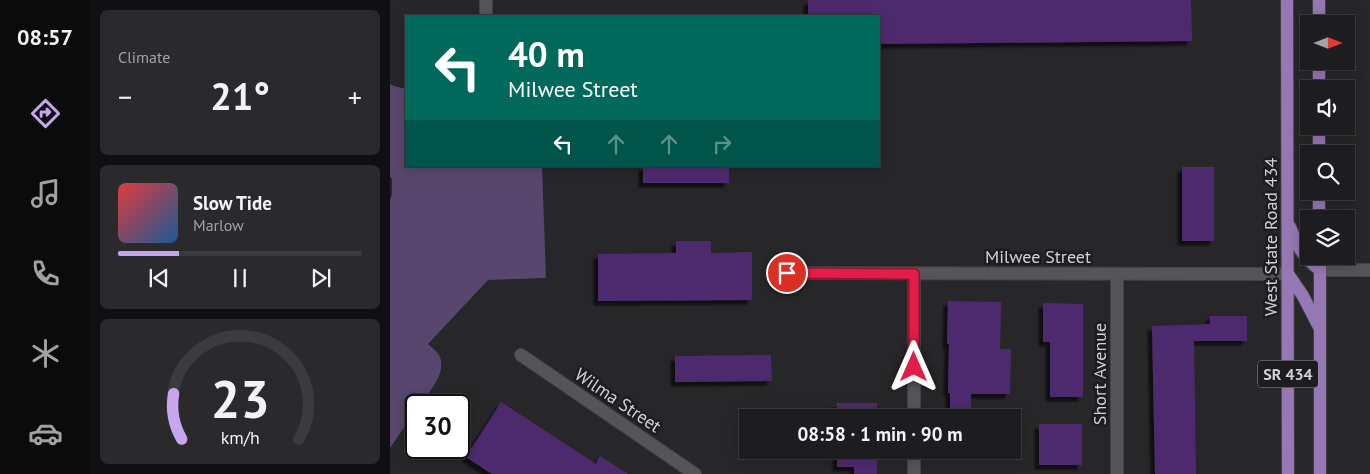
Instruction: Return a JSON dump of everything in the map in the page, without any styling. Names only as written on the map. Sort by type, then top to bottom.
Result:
[{"type":"main road","name":"West State Road 434","points":[[1287,0],[1288,474]]},
{"type":"main road","points":[[1319,0],[1319,15]]},
{"type":"main road","points":[[1288,222],[1301,252],[1310,263],[1320,270]]},
{"type":"main road","name":"SR 434","points":[[1320,265],[1320,474]]},
{"type":"main road","points":[[1288,274],[1303,296],[1320,329]]},
{"type":"street","points":[[486,0],[486,15]]},
{"type":"street","points":[[1320,270],[1370,270]]},
{"type":"street","name":"Milwee Street","points":[[787,273],[1288,274]]},
{"type":"street","points":[[914,274],[914,409]]},
{"type":"street","name":"Short Avenue","points":[[1117,274],[1117,474]]},
{"type":"street","name":"Wilma Street","points":[[521,355],[695,474]]},
{"type":"street","points":[[914,459],[914,474]]},
{"type":"shaded area","points":[[390,84],[405,89],[405,167],[542,167],[546,278],[488,280],[428,344],[439,355],[441,368],[439,375],[428,394],[405,394],[405,426],[390,448],[390,200],[392,195],[392,178],[390,177]]},
{"type":"building","points":[[808,0],[1191,0],[1192,41],[880,44],[880,15],[808,15]]},
{"type":"building","points":[[643,167],[729,167],[729,183],[643,183]]},
{"type":"building","points":[[1182,167],[1214,167],[1214,241],[1182,241]]},
{"type":"building","points":[[676,241],[711,241],[711,253],[752,252],[752,300],[598,301],[598,254],[676,253]]},
{"type":"building","points":[[948,301],[1001,302],[1000,349],[1011,349],[1010,394],[971,394],[971,409],[950,409],[950,393],[948,393],[949,344],[947,344]]},
{"type":"building","points":[[1043,303],[1083,304],[1083,397],[1050,397],[1050,342],[1043,342]]},
{"type":"building","points":[[1210,316],[1247,316],[1247,341],[1194,341],[1196,474],[1155,474],[1152,326],[1210,324]]},
{"type":"building","points":[[771,355],[772,381],[675,382],[675,356]]},
{"type":"building","points":[[501,402],[596,464],[600,456],[628,474],[492,474],[469,459],[470,451]]},
{"type":"building","points":[[837,403],[877,403],[877,409],[837,409]]},
{"type":"building","points":[[1039,424],[1082,424],[1082,465],[1039,465]]},
{"type":"building","points":[[837,459],[877,459],[877,474],[854,474],[854,467],[837,467]]},
{"type":"route","points":[[787,273],[914,274],[914,367]]}]
